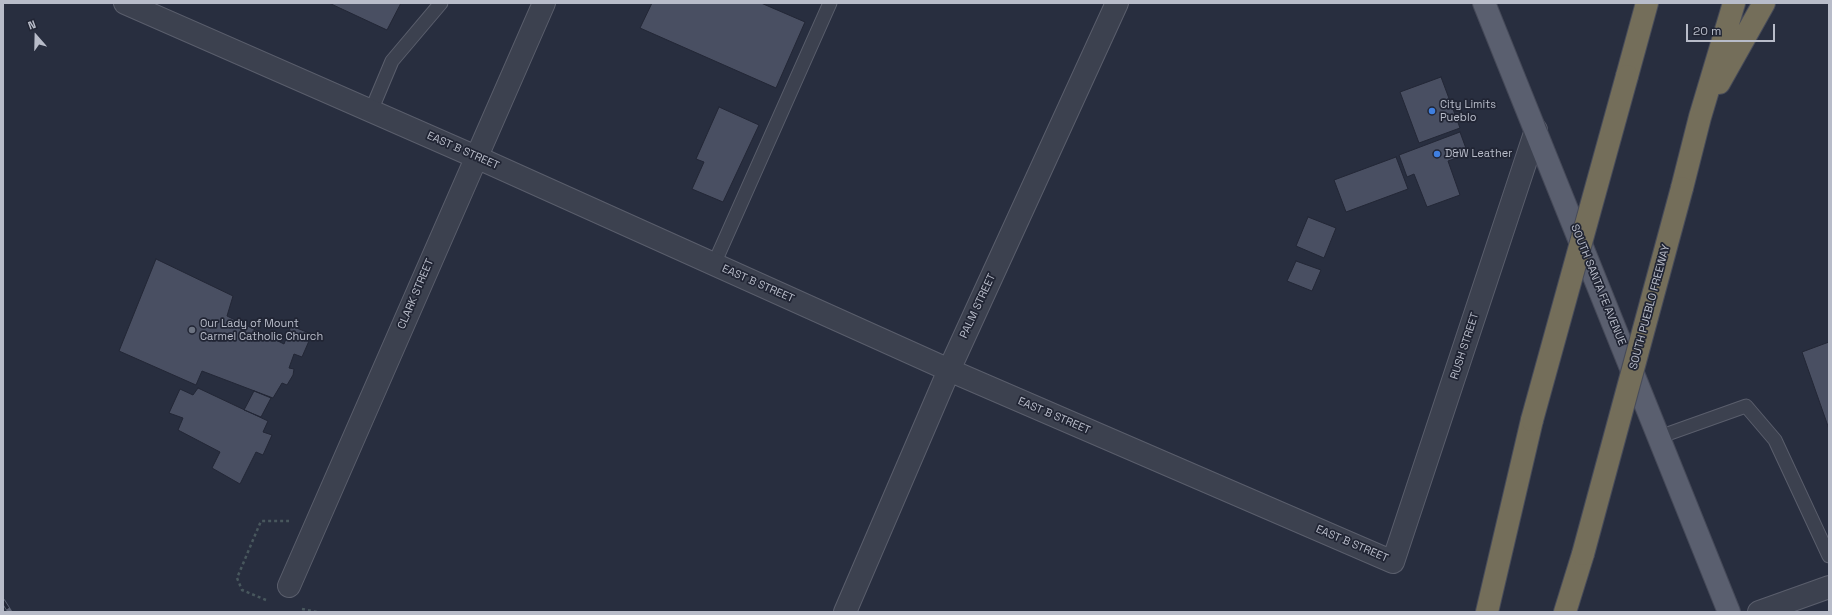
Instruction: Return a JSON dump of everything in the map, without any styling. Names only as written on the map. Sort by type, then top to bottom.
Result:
[{"type":"highway","points":[[1487,612],[1532,420],[1647,3]]},
{"type":"highway","name":"SOUTH PUEBLO FREEWAY","points":[[1565,612],[1583,554],[1700,117],[1734,3]]},
{"type":"highway","points":[[1700,117],[1764,3]]},
{"type":"main road","name":"SOUTH SANTA FE AVENUE","points":[[1484,3],[1729,612]]},
{"type":"street","name":"EAST B STREET","points":[[125,3],[476,157],[949,370],[1393,562]]},
{"type":"street","name":"CLARK STREET","points":[[290,586],[544,3]]},
{"type":"street","name":"PALM STREET","points":[[845,612],[949,370],[1117,3]]},
{"type":"street","name":"RUSH STREET","points":[[1393,562],[1536,130]]},
{"type":"street","points":[[1759,612],[1829,587]]},
{"type":"lane","points":[[370,111],[392,61],[441,3]]},
{"type":"lane","points":[[714,264],[830,3]]},
{"type":"lane","points":[[1659,437],[1746,406],[1775,440],[1829,556]]},
{"type":"building","points":[[329,3],[401,3],[387,30]]},
{"type":"building","points":[[652,3],[761,3],[805,22],[776,88],[640,28]]},
{"type":"building","points":[[1441,77],[1460,128],[1419,143],[1400,92]]},
{"type":"building","points":[[719,107],[759,125],[723,202],[692,189],[704,162],[696,159]]},
{"type":"building","points":[[1460,132],[1468,154],[1448,161],[1460,195],[1427,207],[1414,174],[1407,177],[1399,155]]},
{"type":"building","points":[[1396,157],[1408,189],[1346,212],[1334,180]]},
{"type":"building","points":[[1308,217],[1336,228],[1324,258],[1296,246]]},
{"type":"building","name":"Our Lady of Mount Carmel Catholic Church","points":[[156,259],[233,296],[227,316],[284,344],[291,326],[312,334],[302,357],[294,354],[289,368],[294,369],[293,375],[287,385],[282,383],[273,398],[202,371],[196,385],[119,351]]},
{"type":"building","points":[[1296,261],[1321,270],[1312,291],[1287,281]]},
{"type":"building","points":[[1829,342],[1829,429],[1802,352]]},
{"type":"building","points":[[198,388],[268,421],[263,432],[272,435],[263,455],[256,452],[240,484],[212,468],[220,452],[178,430],[183,418],[169,413],[180,389],[193,395]]},
{"type":"building","points":[[254,391],[271,398],[261,417],[244,410]]},
{"type":"railway","points":[[3,601],[10,612]]},
{"type":"place","name":"City Limits Pueblo","points":[[1432,111]]},
{"type":"place","name":"D&W Leather","points":[[1437,154]]},
{"type":"place","name":"Our Lady of Mount Carmel Catholic Church","points":[[192,330]]}]
